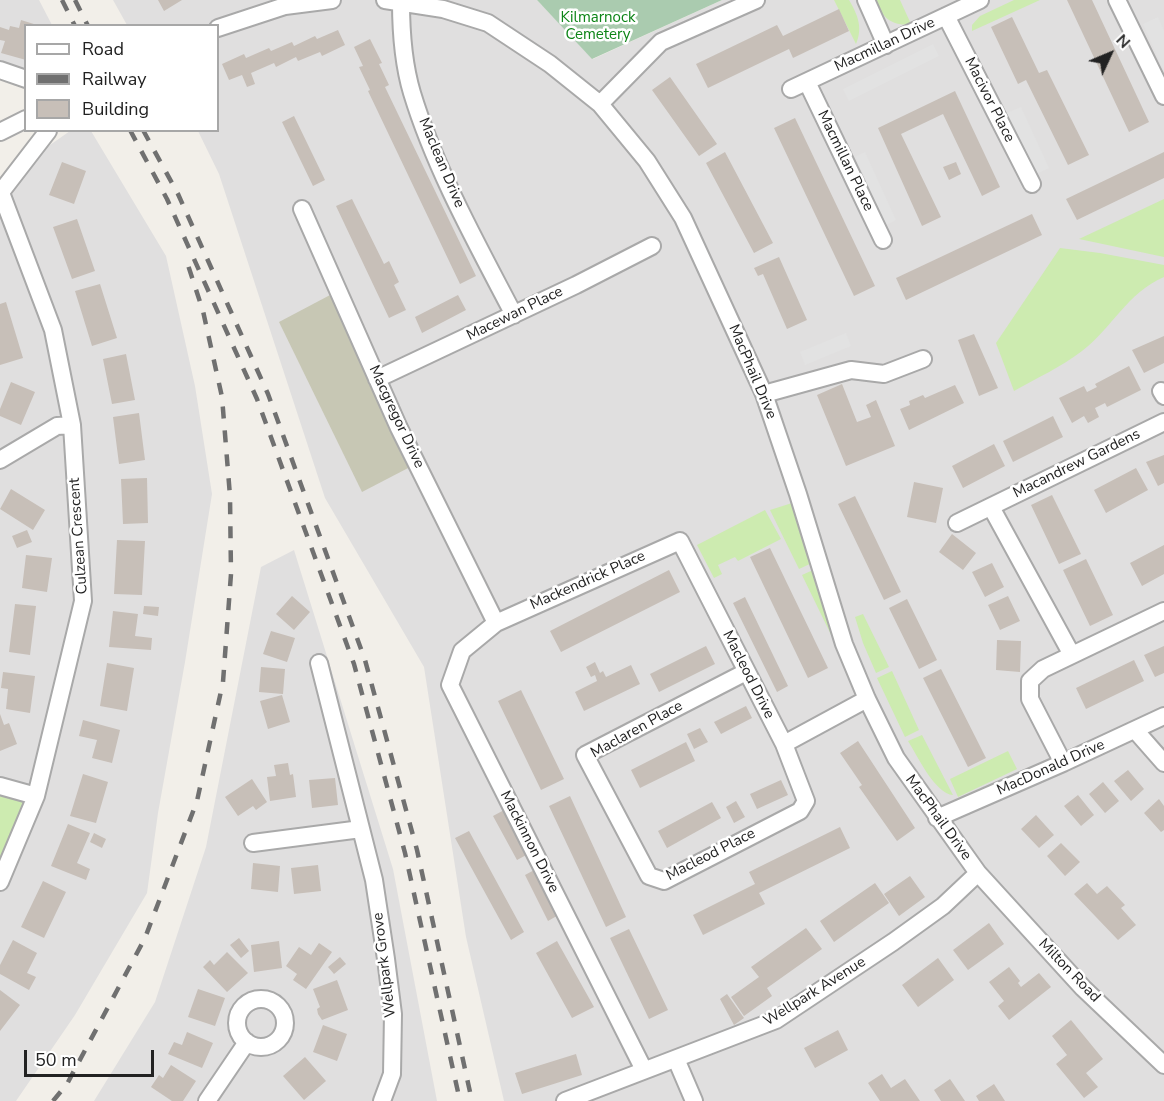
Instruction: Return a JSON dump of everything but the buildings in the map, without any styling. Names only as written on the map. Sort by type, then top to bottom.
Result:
[{"type":"street","points":[[219,28],[284,3],[332,0]]},
{"type":"street","points":[[600,104],[661,42],[756,0]]},
{"type":"street","points":[[866,0],[886,45]]},
{"type":"street","name":"Macmillan Drive","points":[[799,85],[980,0]]},
{"type":"street","points":[[1117,0],[1164,96]]},
{"type":"street","name":"MacPhail Drive","points":[[393,1],[443,9],[488,23],[550,64],[600,104],[647,161],[683,218],[764,394],[798,494],[844,644],[867,699],[896,758],[978,873]]},
{"type":"street","name":"Maclean Drive","points":[[393,1],[412,92],[434,151],[465,221],[514,315]]},
{"type":"street","name":"Macivor Place","points":[[946,16],[1032,184]]},
{"type":"street","points":[[0,70],[24,78]]},
{"type":"street","name":"Macmillan Place","points":[[799,85],[883,240]]},
{"type":"street","points":[[0,132],[24,120]]},
{"type":"street","points":[[0,191],[47,132]]},
{"type":"street","name":"Culzean Crescent","points":[[0,191],[53,330],[72,424],[83,601],[36,795],[0,882]]},
{"type":"street","name":"Macgregor Drive","points":[[302,209],[399,428],[496,623]]},
{"type":"street","name":"Macewan Place","points":[[377,379],[514,315],[652,246]]},
{"type":"street","points":[[764,394],[851,370],[884,374],[923,359]]},
{"type":"street","name":"Macandrew Gardens","points":[[957,524],[1164,422]]},
{"type":"street","points":[[0,460],[57,426],[72,424]]},
{"type":"street","points":[[991,507],[1072,655]]},
{"type":"street","name":"Mackendrick Place","points":[[496,623],[680,541]]},
{"type":"street","name":"Macleod Drive","points":[[680,541],[784,744],[806,801],[800,811]]},
{"type":"street","points":[[1063,763],[1030,699],[1030,681],[1043,669],[1164,611]]},
{"type":"street","name":"Mackinnon Drive","points":[[496,623],[462,651],[450,684],[644,1070]]},
{"type":"street","name":"Wellpark Grove","points":[[319,663],[374,880],[393,1014],[392,1074],[382,1101]]},
{"type":"street","name":"Maclaren Place","points":[[617,817],[585,755],[746,672]]},
{"type":"street","points":[[784,744],[867,699]]},
{"type":"street","name":"MacDonald Drive","points":[[937,818],[1164,716]]},
{"type":"street","points":[[1135,730],[1164,763]]},
{"type":"street","points":[[0,786],[36,795]]},
{"type":"street","name":"Macleod Place","points":[[617,817],[649,876],[664,881],[800,811]]},
{"type":"street","points":[[253,843],[361,829]]},
{"type":"street","name":"Wellpark Avenue","points":[[565,1101],[776,1020],[943,906],[978,873]]},
{"type":"street","name":"Milton Road","points":[[978,873],[1083,988],[1162,1060]]},
{"type":"street","points":[[207,1101],[247,1042]]},
{"type":"street","points":[[676,1059],[694,1101]]},
{"type":"shaded area","points":[[0,0],[39,0],[51,24],[24,24],[24,75],[0,65]]},
{"type":"shaded area","points":[[113,0],[537,0],[593,59],[722,0],[1164,0],[1164,1101],[504,1101],[466,937],[424,667],[325,498],[219,174],[198,132],[219,132],[219,24],[126,24]]},
{"type":"shaded area","points":[[1158,17],[1164,31],[1164,72],[1143,24]]},
{"type":"shaded area","points":[[933,44],[939,56],[849,101],[843,89]]},
{"type":"shaded area","points":[[1021,107],[1049,168],[1036,174],[1007,113]]},
{"type":"shaded area","points":[[69,132],[92,132],[166,256],[195,386],[212,494],[158,813],[147,893],[75,1015],[16,1101],[0,1101],[0,180]]},
{"type":"shaded area","points":[[865,152],[896,220],[886,225],[855,157]]},
{"type":"shaded area","points":[[332,294],[412,466],[362,492],[279,322]]},
{"type":"shaded area","points":[[846,333],[851,346],[805,365],[800,352]]},
{"type":"shaded area","points":[[294,550],[393,869],[437,1101],[94,1101],[155,1002],[206,847],[261,567]]},
{"type":"green space","name":"Kilmarnock Cemetery","points":[[537,0],[722,0],[592,59]]},
{"type":"green space","points":[[834,0],[849,0],[857,16],[859,32],[856,44]]},
{"type":"green space","points":[[875,0],[900,0],[911,24],[898,24],[888,20]]},
{"type":"green space","points":[[1014,0],[1040,0],[972,31],[972,25],[980,16]]},
{"type":"green space","points":[[1164,199],[1164,257],[1079,239]]},
{"type":"green space","points":[[1060,248],[1164,265],[1164,277],[1140,292],[1082,351],[1014,391],[996,343]]},
{"type":"green space","points":[[792,503],[812,563],[799,569],[770,510]]},
{"type":"green space","points":[[765,510],[781,539],[738,561],[735,557],[718,565],[722,574],[714,578],[697,545]]},
{"type":"green space","points":[[813,570],[835,643],[802,575]]},
{"type":"green space","points":[[863,614],[889,667],[876,673],[855,617]]},
{"type":"green space","points":[[892,671],[919,730],[905,737],[877,678]]},
{"type":"green space","points":[[922,735],[953,795],[946,793],[933,781],[908,741]]},
{"type":"green space","points":[[1008,751],[1017,769],[958,797],[950,779]]},
{"type":"green space","points":[[0,786],[36,796],[0,882]]},
{"type":"railway","points":[[62,0],[74,24]]},
{"type":"railway","points":[[75,0],[87,24]]},
{"type":"railway","points":[[131,132],[167,199],[257,399],[354,664],[405,853],[460,1101]]},
{"type":"railway","points":[[144,132],[178,194],[268,394],[365,660],[417,850],[472,1101]]},
{"type":"railway","points":[[53,1101],[67,1084],[145,938],[197,801],[223,682],[231,574],[230,496],[222,397],[203,311],[186,259]]}]
